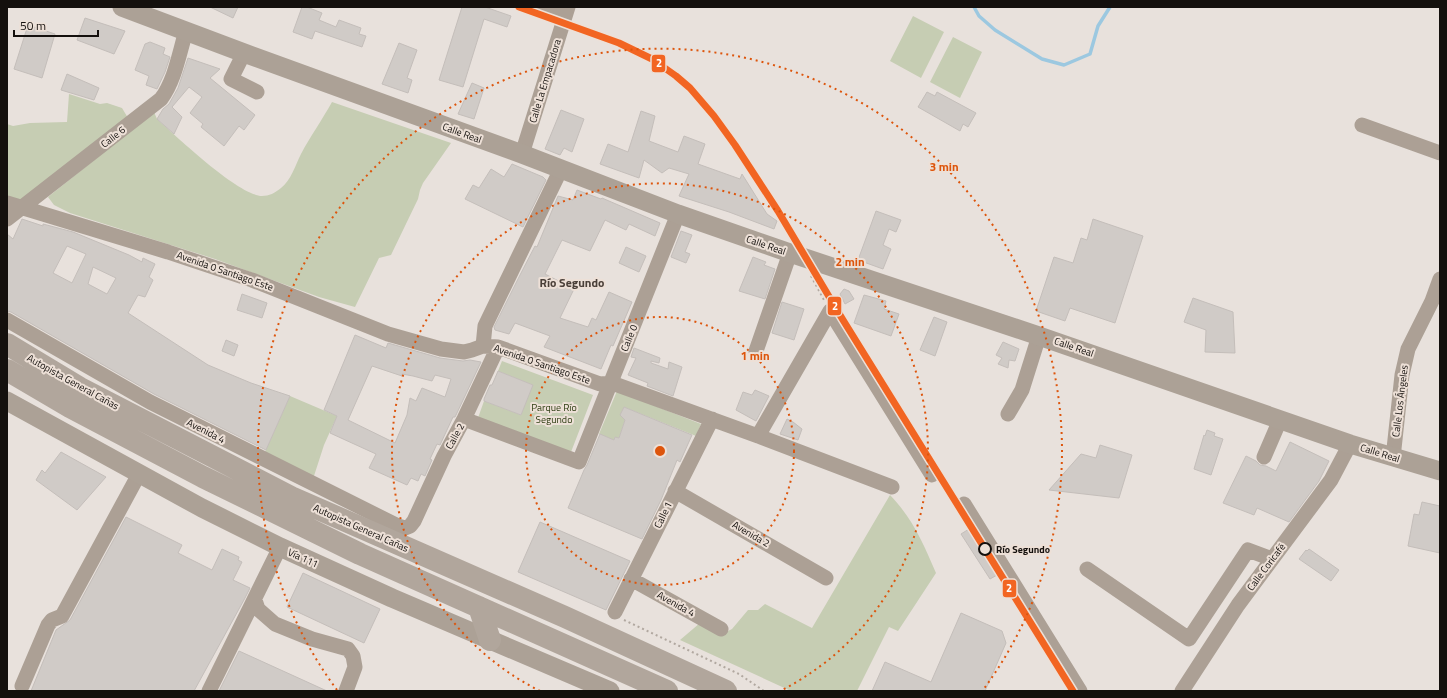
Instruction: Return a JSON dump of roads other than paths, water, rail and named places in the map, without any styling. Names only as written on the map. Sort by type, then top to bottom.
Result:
[{"type":"highway","name":"Autopista General Cañas","points":[[7,344],[80,388],[291,497],[565,617],[726,691]]},
{"type":"highway","points":[[7,370],[70,407],[203,477],[360,554],[666,691]]},
{"type":"highway","points":[[479,608],[490,640]]},
{"type":"main road","name":"Calle Real","points":[[129,8],[244,53],[522,154],[678,214],[1039,336],[1350,444],[1440,471]]},
{"type":"main road","name":"Vía 111","points":[[7,401],[202,508],[280,547],[490,640],[610,691]]},
{"type":"street","points":[[538,7],[566,11]]},
{"type":"street","name":"Calle La Empacadora","points":[[522,154],[566,11]]},
{"type":"street","name":"Calle 6","points":[[7,219],[161,99],[171,81],[186,31]]},
{"type":"street","points":[[244,53],[231,79],[256,92]]},
{"type":"street","points":[[1362,125],[1440,153]]},
{"type":"street","points":[[483,346],[485,326],[561,169]]},
{"type":"street","name":"Avenida 0 Santiago Este","points":[[7,203],[168,252],[252,280],[388,334],[441,349],[464,352],[483,346],[498,347],[600,384],[612,383],[758,436],[892,488]]},
{"type":"street","name":"Calle 0","points":[[464,419],[579,462],[612,383],[678,214]]},
{"type":"street","points":[[756,351],[795,254]]},
{"type":"street","name":"Calle Los Ángeles","points":[[1393,458],[1402,375],[1408,349],[1432,301],[1440,279]]},
{"type":"street","points":[[758,436],[830,312],[932,475]]},
{"type":"street","name":"Avenida 4","points":[[7,320],[150,402],[398,526],[406,528],[410,526]]},
{"type":"street","points":[[1008,414],[1022,390],[1039,336]]},
{"type":"street","name":"Calle 2","points":[[410,526],[414,521],[444,456],[464,419],[498,347]]},
{"type":"street","name":"Calle 1","points":[[615,612],[712,419]]},
{"type":"street","points":[[1264,456],[1280,420]]},
{"type":"street","name":"Calle Coricafé","points":[[1182,691],[1238,605],[1331,480],[1350,444]]},
{"type":"street","points":[[22,686],[48,625],[52,620],[62,616],[139,474]]},
{"type":"street","name":"Avenida 2","points":[[675,491],[826,578]]},
{"type":"street","points":[[964,504],[1080,691]]},
{"type":"street","points":[[209,691],[280,547]]},
{"type":"street","points":[[1087,569],[1188,639],[1248,550],[1272,559]]},
{"type":"street","name":"Avenida 4","points":[[631,578],[721,629]]},
{"type":"street","points":[[255,600],[258,609],[275,624],[312,639],[348,649],[353,656],[355,667],[346,691]]},
{"type":"waterway","points":[[974,7],[979,16],[995,30],[1042,59],[1064,65],[1090,54],[1098,26],[1110,7]]},
{"type":"rail line","name":"2","points":[[519,7],[619,43],[652,59],[690,88],[714,116],[735,145],[778,211],[843,320],[1073,691]]},
{"type":"place","name":"Río Segundo","points":[[985,549]]},
{"type":"district","name":"Río Segundo","points":[[572,282]]},
{"type":"park label","name":"Parque Río Segundo","points":[[554,412]]}]
